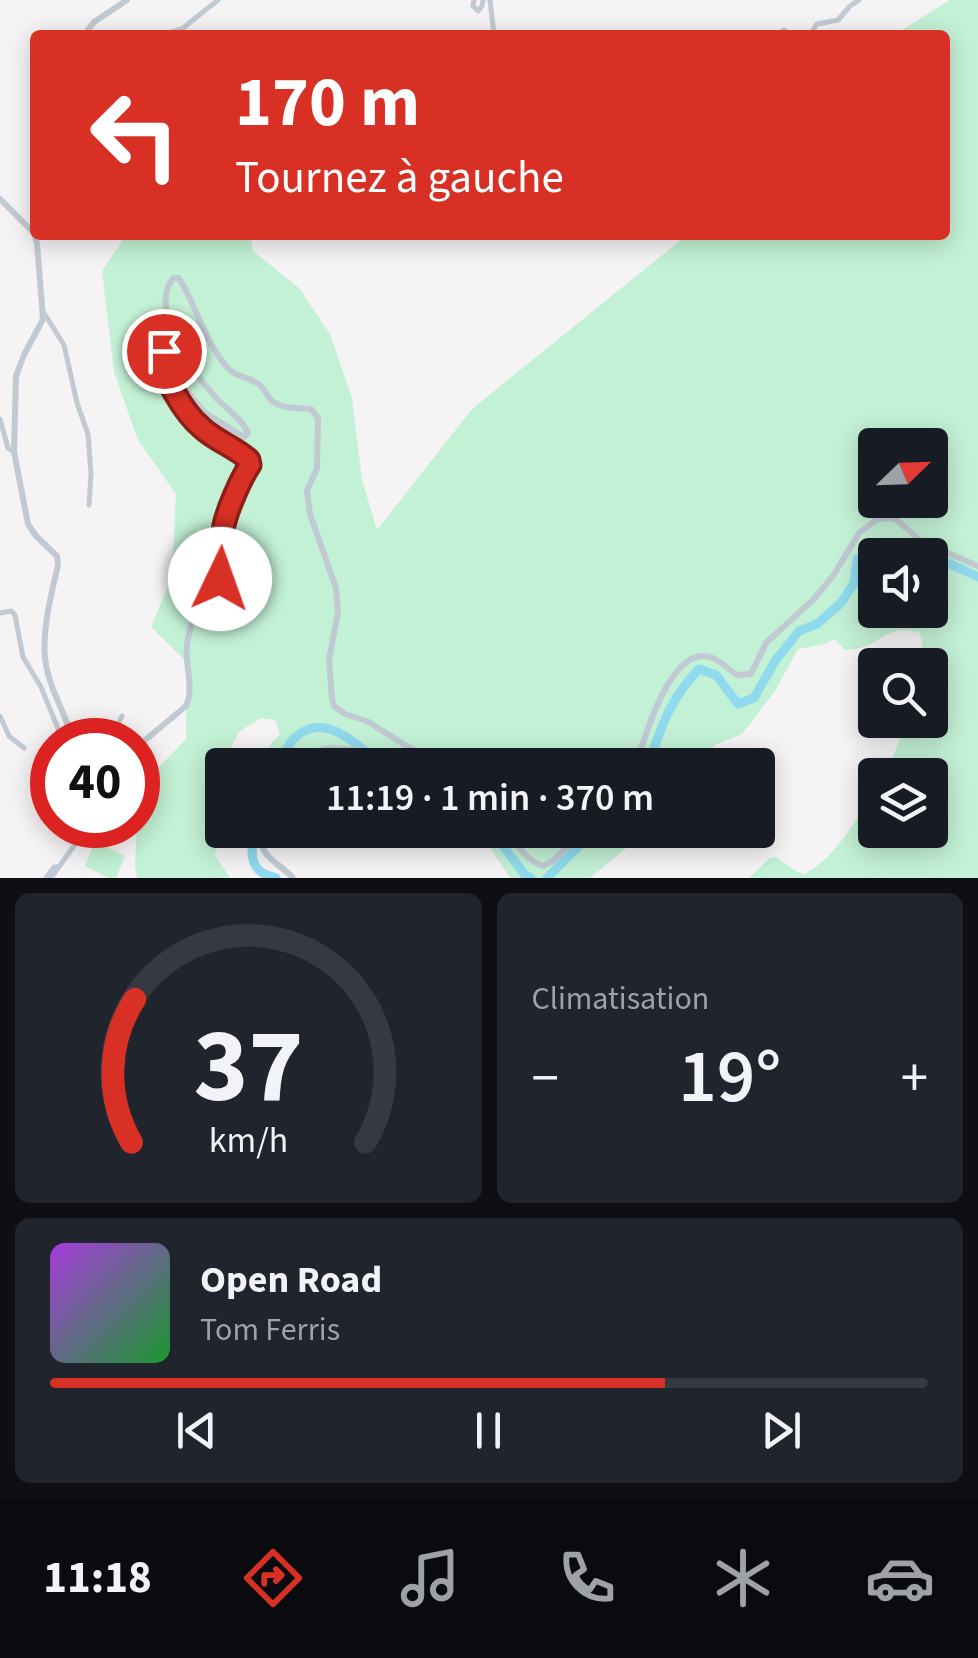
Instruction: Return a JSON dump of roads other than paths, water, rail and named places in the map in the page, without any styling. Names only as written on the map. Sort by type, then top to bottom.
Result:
[{"type":"street","points":[[88,30],[128,0]]},
{"type":"street","points":[[177,30],[218,0]]},
{"type":"street","points":[[474,0],[478,11],[486,0]]},
{"type":"street","points":[[486,0],[493,30]]},
{"type":"street","points":[[813,30],[817,24],[838,20],[859,0]]},
{"type":"street","points":[[0,200],[30,228]]},
{"type":"street","points":[[35,240],[44,314],[16,376],[14,452],[28,524],[56,556],[58,564],[45,657],[64,718]]},
{"type":"street","points":[[160,728],[188,701],[186,650],[192,621],[224,570],[222,531],[250,465],[246,457],[202,428],[180,400],[163,368],[161,351],[184,389],[204,412],[244,437],[248,434],[193,368],[168,322],[166,286],[172,278],[180,278],[196,315],[230,372],[255,381],[280,406],[311,410],[318,418],[317,468],[309,483],[308,502],[336,588],[338,612],[330,660],[332,699],[344,714],[367,721],[410,748]]},
{"type":"street","points":[[44,314],[64,345],[88,434],[89,505]]},
{"type":"street","points":[[0,419],[8,448],[14,452]]},
{"type":"street","points":[[642,748],[654,712],[682,666],[706,656],[737,675],[751,674],[766,643],[814,599],[871,523],[885,518],[898,521],[922,542],[978,566]]},
{"type":"street","points":[[0,612],[6,610],[15,615],[23,657],[54,718]]},
{"type":"street","points":[[0,716],[9,736],[24,748]]},
{"type":"street","points":[[48,878],[72,848]]},
{"type":"street","points":[[263,848],[267,858],[293,878]]},
{"type":"street","points":[[520,848],[544,866],[566,848]]},
{"type":"waterway","points":[[654,748],[673,703],[699,669],[716,675],[738,704],[754,698],[775,661],[799,631],[817,624],[841,603],[854,583],[857,559],[897,545],[912,546],[978,577]]},
{"type":"waterway","points":[[287,748],[296,737],[312,728],[332,730],[360,748]]},
{"type":"waterway","points":[[252,848],[256,867],[276,878]]},
{"type":"waterway","points":[[505,848],[531,878]]},
{"type":"waterway","points":[[547,878],[577,848]]}]
